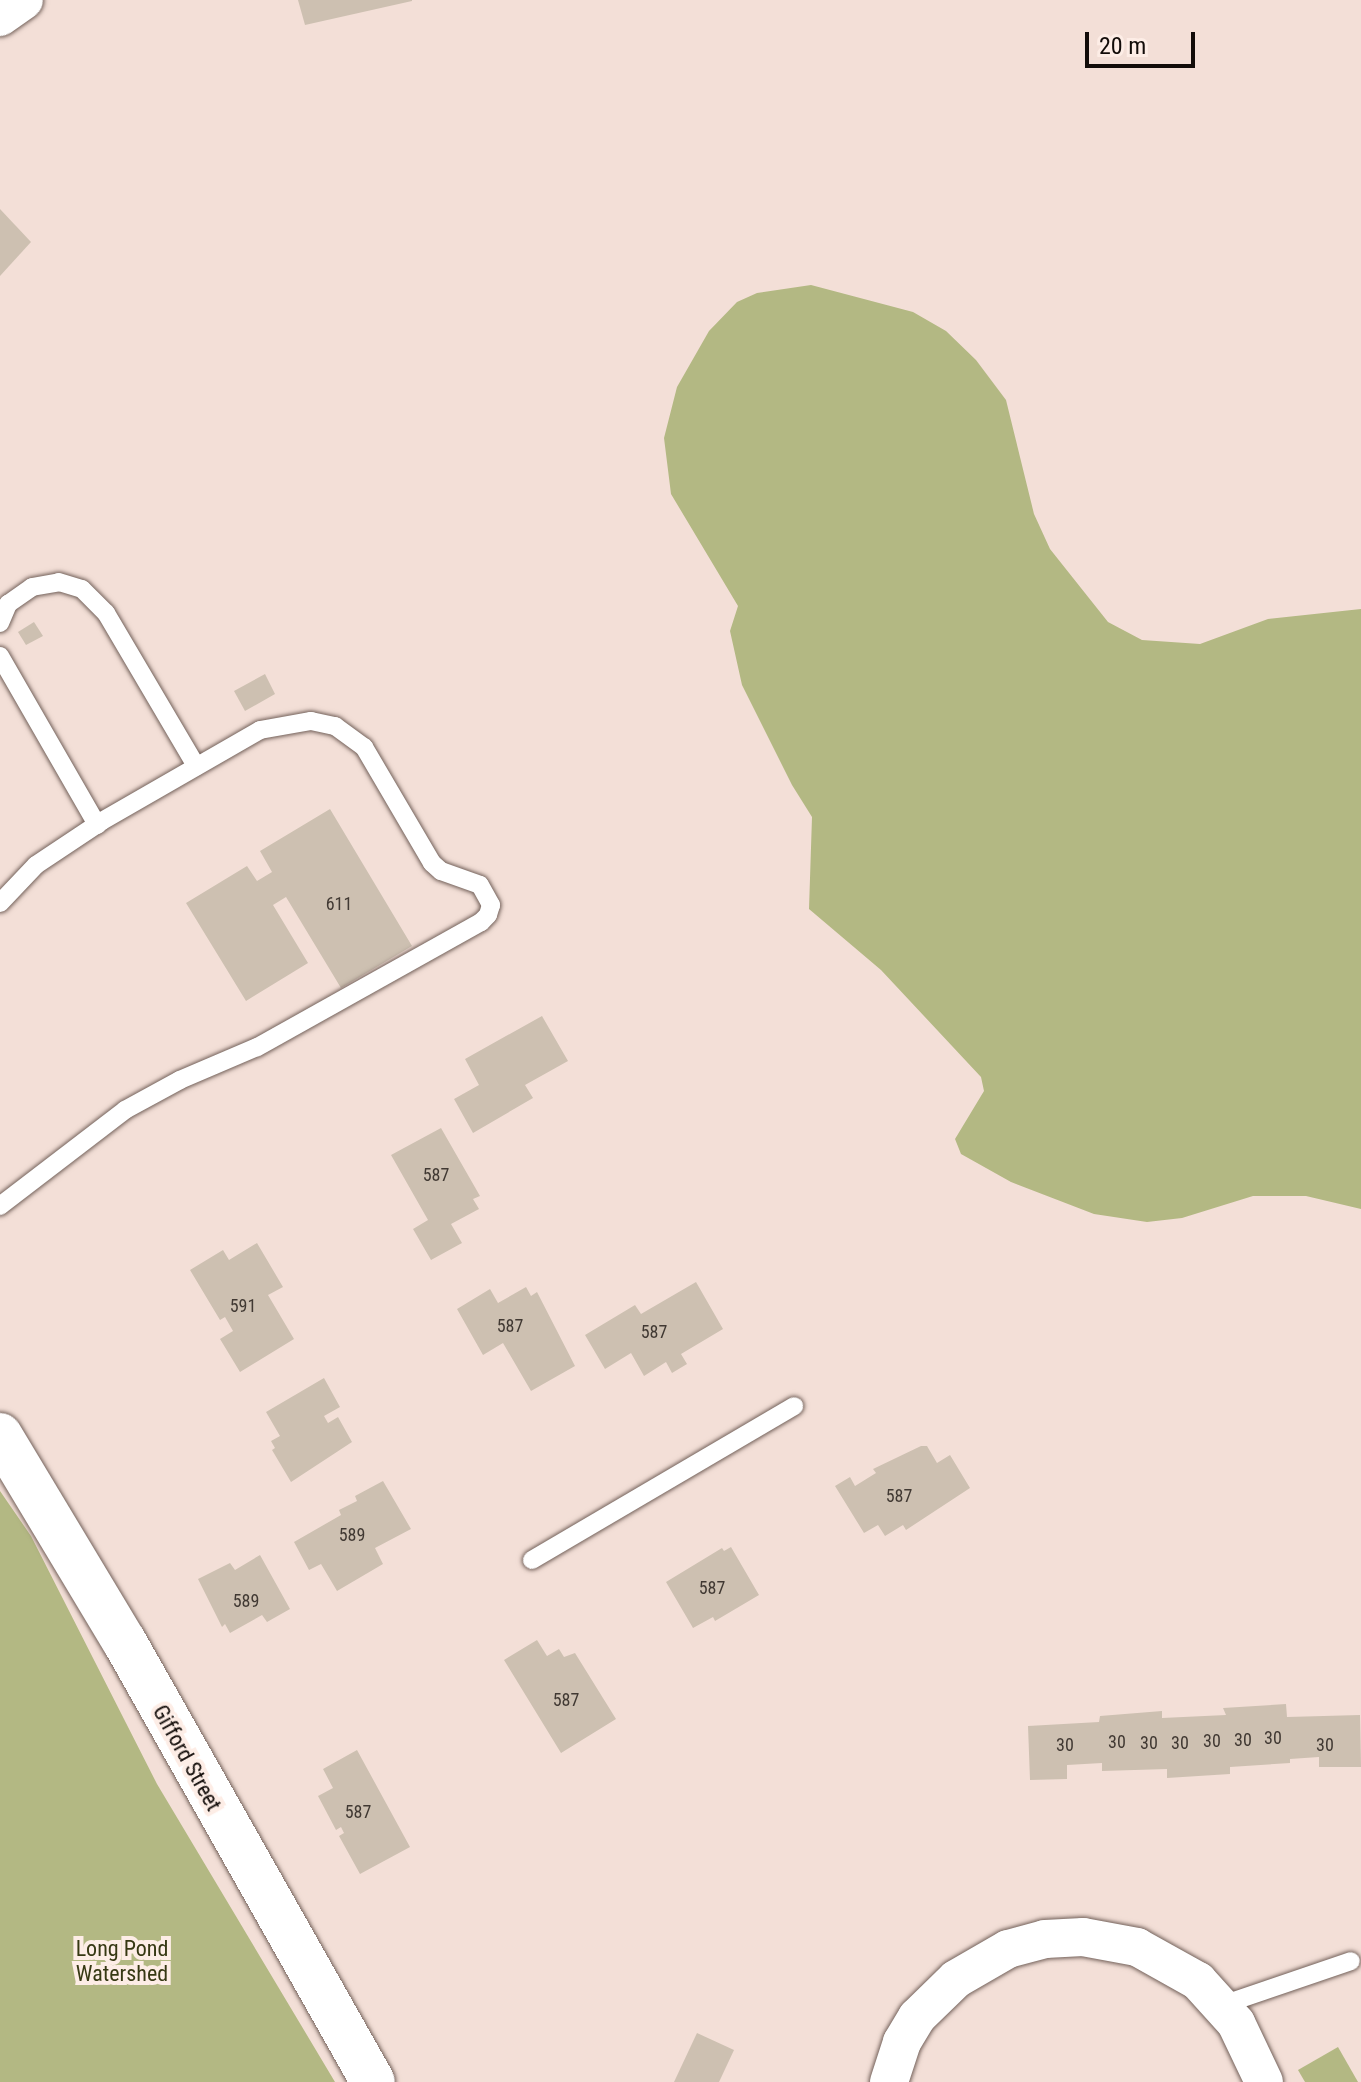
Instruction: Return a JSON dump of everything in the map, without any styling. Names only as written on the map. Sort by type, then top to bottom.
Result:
[{"type":"main road","name":"Gifford Street","points":[[0,1435],[124,1641],[373,2082]]},
{"type":"street","points":[[0,17],[24,0]]},
{"type":"street","points":[[889,2082],[902,2042],[917,2017],[935,1997],[976,1964],[1008,1949],[1045,1939],[1083,1937],[1137,1947],[1198,1981],[1236,2023],[1264,2082]]},
{"type":"lane","points":[[0,623],[8,604],[32,587],[59,582],[82,589],[106,613],[196,766]]},
{"type":"lane","points":[[0,656],[97,825]]},
{"type":"lane","points":[[0,903],[36,865],[196,766],[272,726],[311,721],[335,726],[364,747],[432,863],[441,871],[480,885],[491,905],[488,915],[257,1047],[180,1080],[125,1110],[0,1206]]},
{"type":"lane","points":[[532,1560],[794,1406]]},
{"type":"lane","points":[[1222,2005],[1351,1961]]},
{"type":"green space","points":[[811,285],[913,312],[946,331],[976,360],[1006,400],[1034,514],[1050,549],[1108,622],[1142,640],[1200,644],[1268,619],[1361,609],[1361,1209],[1306,1196],[1253,1196],[1182,1218],[1147,1222],[1094,1214],[1011,1182],[961,1154],[955,1139],[984,1091],[981,1077],[881,970],[809,909],[812,817],[792,785],[742,685],[730,631],[738,606],[671,494],[664,438],[677,387],[709,331],[737,302],[757,293]]},
{"type":"green space","name":"Long Pond Watershed","points":[[0,1491],[31,1536],[157,1784],[335,2082],[0,2082]]},
{"type":"green space","points":[[1338,2047],[1358,2082],[1305,2082],[1298,2070]]},
{"type":"building","points":[[298,0],[412,0],[412,1],[305,25]]},
{"type":"building","points":[[0,209],[31,242],[0,276]]},
{"type":"building","points":[[34,622],[43,636],[26,645],[18,632]]},
{"type":"building","points":[[265,674],[275,694],[245,711],[234,691]]},
{"type":"building","points":[[330,809],[412,946],[341,988],[286,897],[273,905],[308,963],[246,1001],[186,903],[247,866],[257,881],[272,872],[260,851]]},
{"type":"building","points":[[542,1016],[568,1061],[525,1085],[533,1098],[473,1133],[454,1099],[479,1085],[465,1059]]},
{"type":"building","points":[[441,1128],[480,1196],[473,1199],[479,1209],[451,1224],[462,1243],[431,1260],[413,1229],[428,1220],[391,1155]]},
{"type":"building","points":[[257,1243],[283,1287],[268,1295],[294,1339],[240,1372],[220,1339],[233,1331],[225,1317],[220,1320],[190,1270],[223,1250],[229,1260]]},
{"type":"building","points":[[696,1282],[723,1329],[681,1354],[687,1364],[672,1373],[666,1362],[644,1376],[631,1353],[605,1369],[585,1335],[635,1305],[641,1314]]},
{"type":"building","points":[[526,1287],[531,1296],[537,1292],[575,1366],[531,1391],[503,1343],[483,1355],[457,1309],[490,1289],[498,1303]]},
{"type":"building","points":[[324,1378],[340,1407],[324,1416],[328,1423],[338,1417],[352,1442],[291,1482],[272,1450],[275,1448],[271,1441],[280,1436],[266,1412]]},
{"type":"building","points":[[927,1446],[937,1463],[950,1455],[970,1488],[906,1530],[903,1525],[885,1536],[878,1525],[864,1533],[835,1486],[850,1477],[855,1486],[876,1473],[873,1469]]},
{"type":"building","points":[[383,1481],[411,1529],[375,1548],[383,1564],[337,1591],[321,1564],[309,1570],[294,1542],[341,1515],[339,1510],[357,1501],[355,1496]]},
{"type":"building","points":[[731,1547],[759,1595],[715,1621],[713,1617],[693,1628],[666,1582],[722,1548],[724,1551]]},
{"type":"building","points":[[260,1555],[290,1609],[267,1622],[262,1615],[230,1633],[225,1624],[222,1627],[198,1579],[230,1563],[235,1570]]},
{"type":"building","points":[[537,1640],[547,1656],[559,1649],[564,1657],[575,1653],[616,1719],[561,1753],[504,1660]]},
{"type":"building","points":[[1286,1704],[1287,1717],[1360,1715],[1361,1767],[1319,1767],[1319,1757],[1290,1759],[1290,1763],[1230,1767],[1230,1774],[1167,1778],[1167,1769],[1102,1771],[1102,1763],[1067,1765],[1067,1779],[1030,1780],[1028,1726],[1099,1722],[1100,1716],[1162,1711],[1162,1718],[1226,1715],[1223,1708]]},
{"type":"building","points":[[357,1750],[410,1847],[360,1874],[339,1836],[344,1833],[341,1827],[336,1830],[318,1796],[333,1788],[323,1769]]},
{"type":"building","points":[[697,2033],[734,2050],[719,2082],[674,2082]]}]
